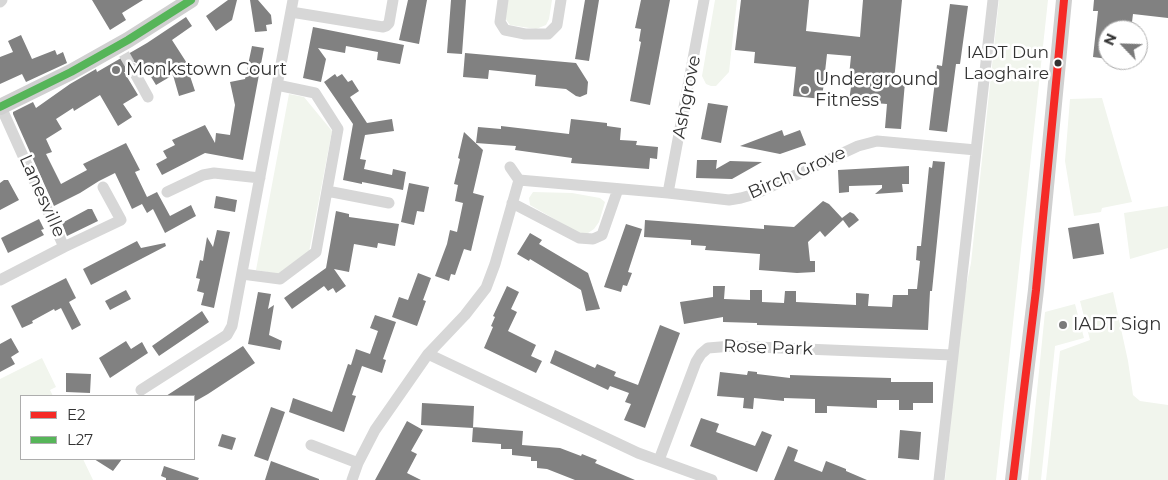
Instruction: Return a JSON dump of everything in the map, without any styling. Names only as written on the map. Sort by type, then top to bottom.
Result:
[{"type":"main road","points":[[0,107],[121,50],[191,0]]},
{"type":"main road","points":[[1013,480],[1039,262],[1064,0]]},
{"type":"street","points":[[140,390],[227,335],[232,326],[292,6],[383,27],[389,23],[393,0]]},
{"type":"street","points":[[504,0],[500,22],[505,30],[524,34],[548,34],[557,25],[561,0]]},
{"type":"street","name":"Ashgrove","points":[[668,193],[704,0]]},
{"type":"street","points":[[939,480],[993,0]]},
{"type":"street","points":[[132,68],[148,97]]},
{"type":"street","points":[[242,274],[280,279],[316,252],[338,129],[316,93],[277,85]]},
{"type":"street","name":"Lanesville","points":[[0,107],[64,247],[0,280]]},
{"type":"street","name":"Birch Grove","points":[[519,180],[729,200],[741,198],[858,146],[877,141],[976,150]]},
{"type":"street","points":[[352,480],[358,463],[375,430],[428,354],[465,315],[486,288],[495,264],[519,180],[510,167]]},
{"type":"street","points":[[167,192],[203,175],[214,174],[260,178]]},
{"type":"street","points":[[64,247],[121,220],[103,187]]},
{"type":"street","points":[[512,203],[579,238],[593,239],[602,235],[618,189]]},
{"type":"street","points":[[327,191],[389,203]]},
{"type":"street","name":"Rose Park","points":[[659,460],[696,362],[708,348],[732,346],[952,355]]},
{"type":"street","points":[[428,354],[629,448],[712,480]]},
{"type":"street","points":[[311,445],[358,463]]},
{"type":"shaded area","points":[[506,0],[552,0],[549,19],[546,25],[536,29],[510,25],[505,18]]},
{"type":"shaded area","points":[[715,0],[737,0],[729,72],[716,86],[711,86],[706,84],[702,76]]},
{"type":"shaded area","points":[[999,0],[1048,0],[996,480],[945,480],[962,306],[971,263]]},
{"type":"shaded area","points":[[289,94],[304,97],[332,131],[309,252],[279,274],[256,270]]},
{"type":"shaded area","points":[[1102,98],[1132,202],[1102,208],[1101,212],[1074,216],[1065,161],[1070,99]]},
{"type":"shaded area","points":[[533,192],[572,193],[600,198],[605,202],[599,222],[594,229],[582,235],[530,205],[529,198]]},
{"type":"shaded area","points":[[1168,206],[1168,248],[1130,259],[1124,213]]},
{"type":"shaded area","points":[[1113,292],[1128,361],[1133,395],[1140,401],[1168,405],[1168,480],[1046,480],[1060,351],[1090,340],[1080,301]]},
{"type":"shaded area","points":[[1075,304],[1084,338],[1055,346],[1041,480],[1028,480],[1045,312]]},
{"type":"shaded area","points":[[42,358],[56,387],[50,390],[52,395],[20,395],[20,460],[83,460],[93,480],[0,480],[0,379]]},
{"type":"building","points":[[92,0],[143,0],[122,13],[126,20],[110,30]]},
{"type":"building","points":[[228,0],[237,0],[232,20],[216,31],[206,16]]},
{"type":"building","points":[[250,0],[258,0],[271,15],[272,24],[266,25],[267,31],[255,32]]},
{"type":"building","points":[[408,0],[427,0],[419,44],[399,40]]},
{"type":"building","points":[[451,0],[466,0],[462,54],[447,53]]},
{"type":"building","points":[[585,0],[599,0],[589,61],[575,59]]},
{"type":"building","points":[[641,0],[670,0],[650,105],[630,101],[641,42],[639,41],[641,29],[635,28]]},
{"type":"building","points":[[741,0],[809,0],[806,31],[860,37],[863,0],[902,0],[894,81],[905,82],[901,129],[885,128],[887,104],[849,101],[851,87],[848,86],[851,56],[827,54],[822,99],[793,96],[796,67],[754,63],[755,52],[735,50]]},
{"type":"building","points":[[1094,0],[1168,0],[1168,18],[1133,14],[1132,20],[1098,20],[1098,58],[1093,57],[1098,11],[1093,11]]},
{"type":"building","points":[[950,4],[968,6],[960,64],[956,64],[947,132],[929,130],[937,65],[942,66]]},
{"type":"building","points":[[186,17],[192,26],[172,40],[192,71],[189,73],[195,91],[179,96],[173,75],[156,85],[142,62],[138,64],[129,61],[125,65],[124,72],[138,95],[123,104],[132,117],[118,126],[100,95],[74,111],[73,108],[56,119],[62,129],[46,139],[52,152],[46,154],[61,184],[87,170],[83,164],[126,143],[140,170],[135,172],[147,197],[157,192],[170,216],[191,205],[196,216],[165,233],[153,209],[147,213],[142,204],[132,209],[115,173],[54,206],[13,112],[33,102],[36,108],[70,84],[96,69],[97,72],[147,43]]},
{"type":"building","points":[[313,27],[404,45],[400,64],[377,60],[378,52],[346,46],[345,53],[318,48],[326,59],[321,82],[303,78]]},
{"type":"building","points":[[21,35],[32,59],[55,50],[57,55],[63,52],[67,63],[26,82],[22,74],[0,84],[0,57],[13,52],[8,41]]},
{"type":"building","points":[[252,46],[264,48],[243,160],[205,153],[162,175],[156,164],[167,158],[163,151],[175,145],[172,140],[205,125],[215,143],[216,133],[230,135],[235,105],[230,82],[245,79]]},
{"type":"building","points":[[465,53],[576,63],[588,82],[587,94],[580,97],[566,89],[535,86],[536,75],[489,70],[488,79],[463,77]]},
{"type":"building","points":[[335,74],[337,77],[342,74],[348,82],[352,80],[359,91],[350,97],[367,123],[392,119],[394,131],[365,135],[360,159],[366,160],[364,169],[392,175],[393,169],[406,172],[403,190],[343,180],[353,124],[324,82]]},
{"type":"building","points":[[708,103],[728,106],[721,143],[701,139]]},
{"type":"building","points":[[571,119],[607,123],[607,126],[621,128],[620,140],[637,141],[636,145],[658,147],[657,159],[650,158],[649,169],[571,163],[572,158],[515,150],[516,146],[476,143],[478,127],[501,129],[501,126],[569,134]]},
{"type":"building","points":[[782,130],[784,136],[800,130],[806,145],[780,154],[740,146]]},
{"type":"building","points":[[464,132],[483,150],[473,193],[484,196],[471,251],[464,249],[455,275],[451,274],[449,281],[435,276],[450,230],[457,232],[463,203],[455,201],[458,185],[454,184]]},
{"type":"building","points":[[697,160],[717,160],[716,169],[730,161],[762,162],[732,179],[696,178]]},
{"type":"building","points":[[933,161],[945,162],[932,291],[930,291],[928,330],[757,325],[757,323],[723,322],[723,317],[684,324],[680,302],[713,297],[713,286],[725,286],[724,299],[750,300],[750,290],[762,290],[762,302],[784,303],[785,291],[796,291],[796,302],[856,305],[856,293],[869,294],[868,306],[892,307],[893,295],[908,295],[908,289],[917,289],[920,261],[916,260],[917,246],[921,246],[929,167],[932,168]]},
{"type":"building","points":[[909,166],[909,184],[902,184],[903,192],[875,194],[882,188],[882,185],[849,186],[849,192],[839,193],[838,170]]},
{"type":"building","points":[[8,180],[19,200],[0,210],[0,183]]},
{"type":"building","points":[[409,183],[429,187],[424,212],[417,211],[414,225],[401,222]]},
{"type":"building","points":[[216,196],[237,200],[235,212],[214,208]]},
{"type":"building","points":[[823,201],[829,204],[842,218],[850,212],[859,220],[849,228],[843,220],[825,237],[820,231],[808,242],[810,261],[815,261],[815,272],[797,273],[759,270],[760,254],[705,250],[706,246],[691,245],[691,240],[644,237],[645,220],[764,229],[764,225],[794,227]]},
{"type":"building","points":[[88,209],[92,209],[98,221],[67,236],[62,223]]},
{"type":"building","points":[[336,211],[349,214],[349,217],[399,224],[395,246],[378,243],[377,248],[354,244],[349,272],[334,269],[346,286],[336,293],[333,288],[328,291],[324,286],[292,309],[284,298],[326,268]]},
{"type":"building","points":[[39,219],[44,229],[41,230],[44,235],[8,253],[1,238]]},
{"type":"building","points":[[1099,223],[1104,254],[1073,259],[1068,228]]},
{"type":"building","points":[[626,224],[642,229],[628,272],[632,273],[627,286],[623,285],[621,292],[604,287]]},
{"type":"building","points":[[217,230],[230,232],[214,308],[201,305],[204,293],[197,291],[200,279],[196,278],[200,260],[203,261],[207,237],[213,247]]},
{"type":"building","points":[[530,233],[542,240],[539,244],[588,273],[600,309],[586,311],[581,290],[530,259],[529,261],[517,254]]},
{"type":"building","points":[[137,241],[141,248],[165,243],[166,246],[91,285],[83,269]]},
{"type":"building","points":[[418,273],[431,278],[423,300],[426,301],[417,326],[392,317],[399,297],[408,300]]},
{"type":"building","points":[[66,278],[76,298],[69,302],[81,325],[72,330],[61,308],[55,311],[54,309],[22,328],[11,306]]},
{"type":"building","points":[[507,286],[519,292],[511,309],[517,312],[508,331],[536,345],[531,356],[542,361],[536,373],[484,348],[493,327],[491,326],[495,317],[493,316]]},
{"type":"building","points":[[126,290],[131,299],[110,310],[105,301]]},
{"type":"building","points":[[258,292],[271,294],[268,309],[274,305],[269,335],[282,341],[280,350],[248,344]]},
{"type":"building","points":[[202,311],[209,322],[159,356],[152,346]]},
{"type":"building","points":[[375,315],[396,322],[383,359],[386,360],[382,373],[362,366],[352,395],[356,396],[344,432],[289,412],[293,398],[332,412],[348,364],[351,365],[356,349],[370,354],[378,331],[370,328]]},
{"type":"building","points":[[660,325],[680,333],[645,428],[624,420],[631,404],[625,402],[629,393],[610,386],[608,390],[550,363],[555,350],[595,368],[597,364],[616,372],[614,376],[638,385]]},
{"type":"building","points":[[11,338],[19,352],[11,357],[15,364],[0,372],[0,344]]},
{"type":"building","points":[[126,341],[131,349],[142,342],[148,353],[110,378],[99,358]]},
{"type":"building","points":[[243,346],[255,363],[195,401],[195,395],[168,395]]},
{"type":"building","points":[[748,371],[790,378],[790,375],[891,378],[891,382],[933,382],[933,403],[913,403],[913,410],[899,410],[899,400],[877,400],[877,408],[827,406],[827,413],[815,413],[815,399],[784,398],[784,401],[754,398],[753,409],[743,408],[744,398],[717,396],[720,372],[747,375]]},
{"type":"building","points":[[66,373],[91,374],[90,393],[66,392]]},
{"type":"building","points":[[422,403],[474,406],[473,428],[421,425]]},
{"type":"building","points":[[271,407],[285,412],[268,461],[254,456]]},
{"type":"building","points":[[701,418],[719,424],[716,432],[755,446],[762,431],[772,435],[757,472],[690,446]]},
{"type":"building","points":[[407,421],[423,430],[411,451],[417,454],[407,473],[421,480],[375,480]]},
{"type":"building","points":[[473,427],[523,431],[522,445],[560,448],[581,456],[582,454],[597,460],[595,463],[635,480],[575,480],[547,469],[537,468],[537,461],[531,461],[531,457],[512,455],[512,449],[501,449],[501,444],[472,442]]},
{"type":"building","points":[[900,430],[921,432],[919,460],[898,458]]},
{"type":"building","points":[[222,434],[236,438],[232,450],[218,446]]},
{"type":"building","points":[[788,446],[798,450],[794,461],[822,472],[826,461],[867,480],[774,480]]},
{"type":"building","points":[[96,460],[121,460],[113,471]]},
{"type":"building","points":[[271,461],[319,479],[319,480],[265,480]]},
{"type":"building","points":[[164,466],[199,478],[198,480],[166,480],[166,478],[161,476]]},
{"type":"tunnel","points":[[124,54],[132,68]]},
{"type":"transit line","name":"L27","points":[[0,107],[71,72],[128,40],[191,0]]},
{"type":"transit line","name":"E2","points":[[1013,480],[1036,290],[1064,0]]},
{"type":"place","name":"IADT Dun Laoghaire","points":[[1058,63]]},
{"type":"place","name":"Monkstown Court","points":[[116,70]]},
{"type":"place","name":"Underground Fitness","points":[[805,90]]},
{"type":"place","name":"IADT Sign","points":[[1063,325]]}]
